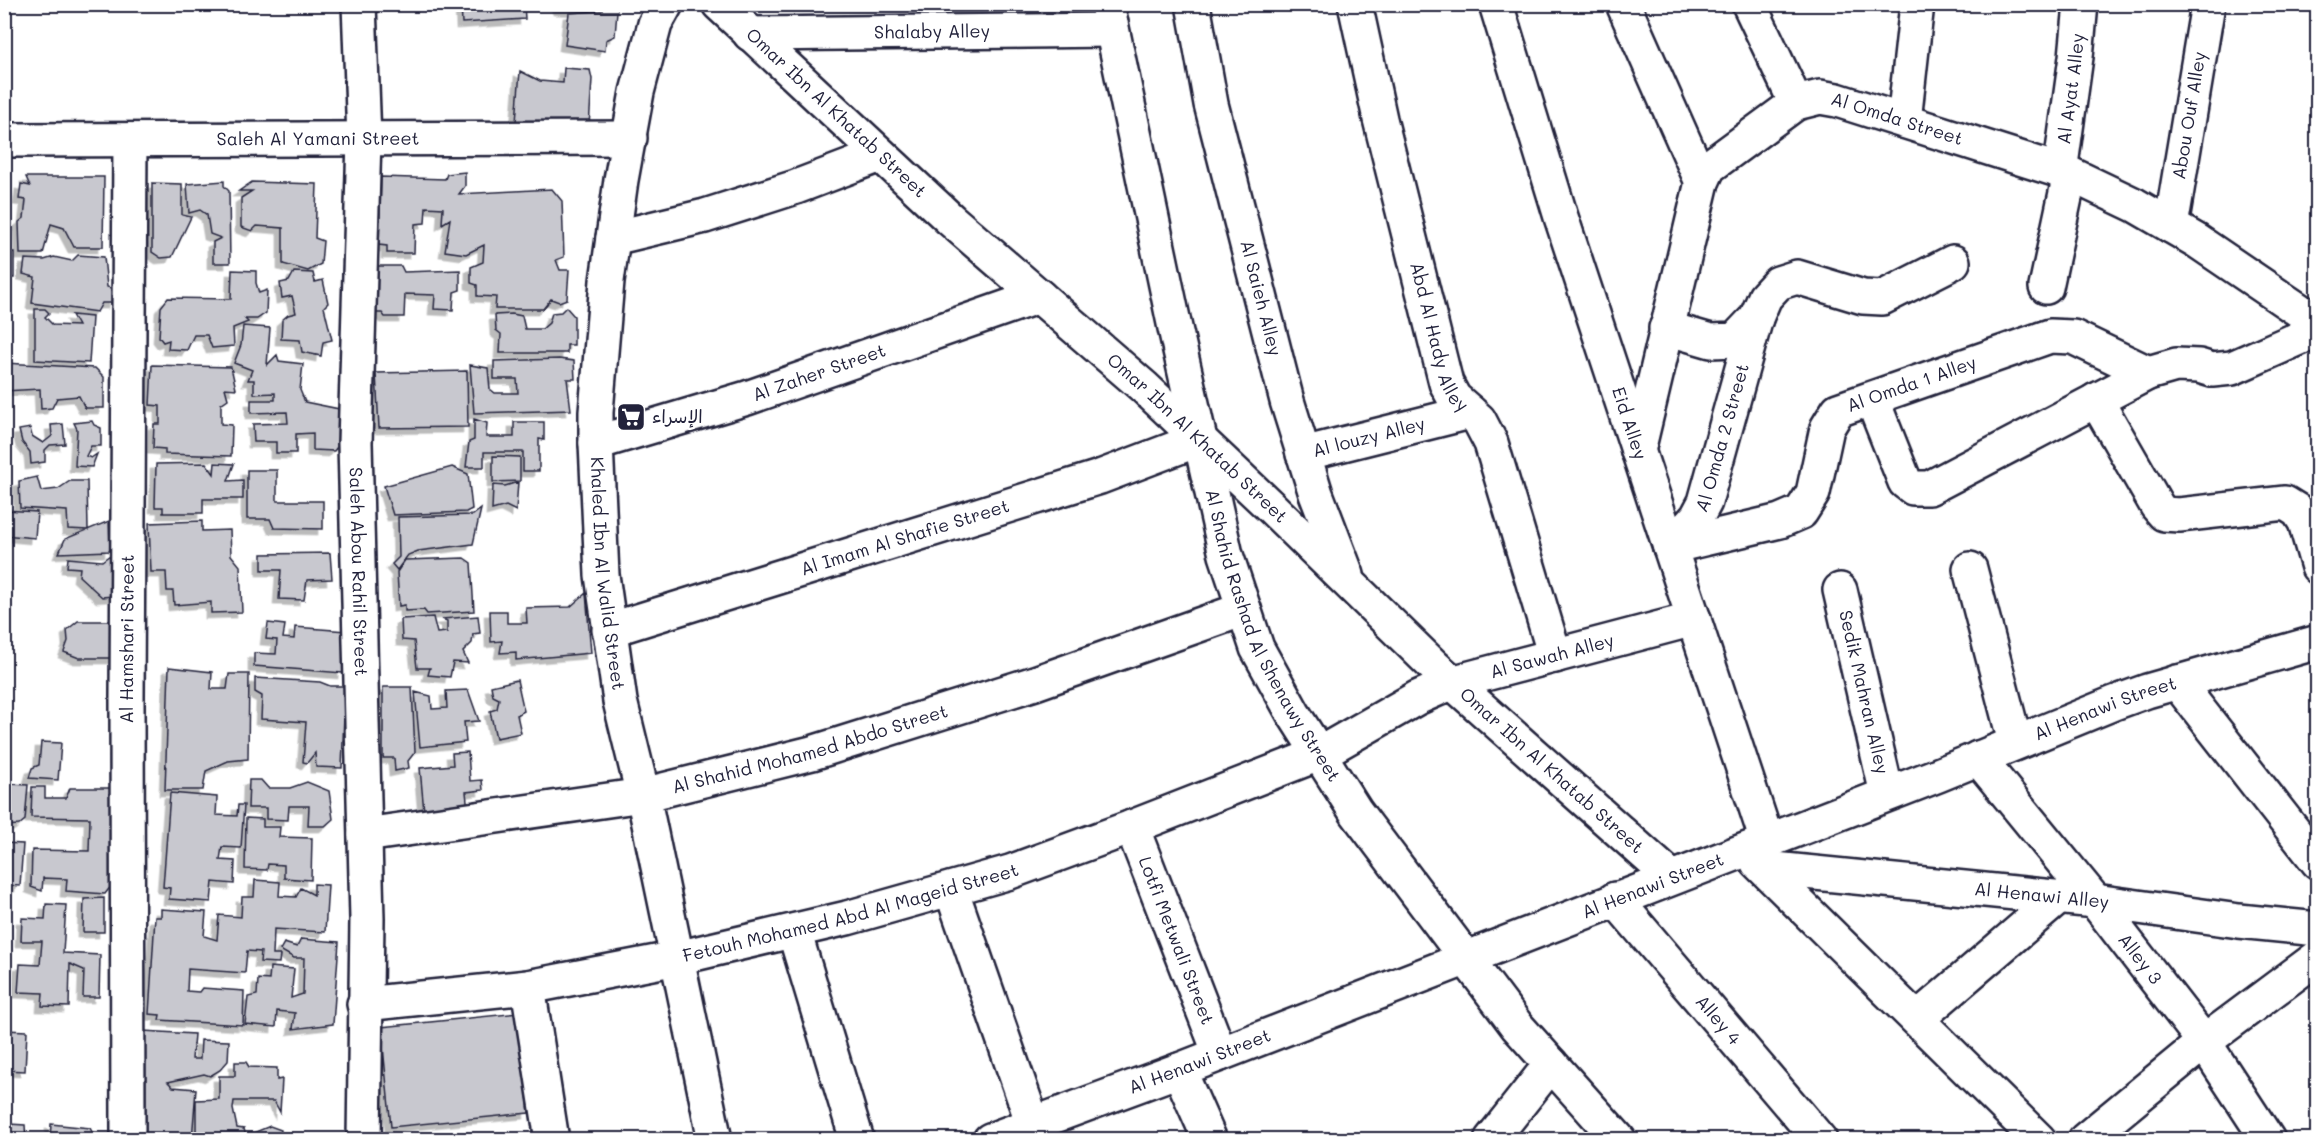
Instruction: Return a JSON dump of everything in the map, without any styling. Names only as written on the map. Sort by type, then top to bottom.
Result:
[{"type":"street","name":"Saleh Abou Rahil Street","points":[[359,4],[364,139],[355,443],[367,919],[364,1004],[364,1140]]},
{"type":"street","name":"Khaled Ibn Al Walid Street","points":[[666,4],[655,24],[637,92],[621,180],[596,412],[596,442],[602,575],[620,701],[643,795],[715,1140]]},
{"type":"street","name":"Omar Ibn Al Khatab Street","points":[[719,4],[880,155],[1144,387],[1451,683],[1671,878]]},
{"type":"street","name":"Al Saieh Alley","points":[[1192,4],[1211,104],[1287,401],[1303,454],[1351,585]]},
{"type":"street","name":"Abd Al Hady Alley","points":[[1355,4],[1380,119],[1446,383],[1454,398],[1479,420],[1491,443],[1555,656]]},
{"type":"street","name":"Eid Alley","points":[[1496,4],[1561,217],[1694,620],[1758,853]]},
{"type":"street","points":[[1623,4],[1702,182]]},
{"type":"street","points":[[1749,4],[1796,103]]},
{"type":"street","points":[[1904,121],[1917,4]]},
{"type":"street","name":"Al Ayat Alley","points":[[2046,287],[2065,173],[2081,4]]},
{"type":"street","name":"Abou Ouf Alley","points":[[2171,226],[2208,4]]},
{"type":"street","name":"Shalaby Alley","points":[[750,34],[1110,17]]},
{"type":"street","name":"Al Shahid Rashad Al Shenawy Street","points":[[1110,17],[1226,555],[1257,648],[1293,713],[1356,812],[1517,1026],[1619,1140]]},
{"type":"street","name":"Al Omda Street","points":[[1638,451],[1702,182],[1709,167],[1796,103],[1809,98],[1837,100],[2065,173],[2135,205],[2171,226],[2316,323]]},
{"type":"street","name":"Saleh Al Yamani Street","points":[[4,140],[630,138]]},
{"type":"street","name":"Al Hamshari Street","points":[[128,1140],[127,698],[130,140]]},
{"type":"street","points":[[613,238],[705,216],[796,187],[880,155]]},
{"type":"street","points":[[1666,328],[1711,341],[1735,340],[1756,318],[1765,297],[1778,283],[1797,278],[1863,297],[1882,298],[1953,262]]},
{"type":"street","name":"Al Zaher Street","points":[[596,442],[747,398],[1039,296]]},
{"type":"street","name":"Al Omda 2 Street","points":[[1670,547],[1696,518],[1710,487],[1756,318]]},
{"type":"street","points":[[1872,399],[1905,482],[1918,489],[1929,488],[2148,373],[2176,365],[2199,366],[2212,370],[2232,368],[2316,323]]},
{"type":"street","name":"Al Omda 1 Alley","points":[[1670,547],[1780,521],[1801,512],[1813,493],[1827,428],[1838,410],[2050,336],[2073,337],[2148,373]]},
{"type":"street","points":[[2096,400],[2157,506],[2164,514],[2179,515],[2285,503],[2298,511],[2306,522],[2317,560]]},
{"type":"street","name":"Al louzy Alley","points":[[1303,454],[1470,412]]},
{"type":"street","name":"Al Imam Al Shafie Street","points":[[609,630],[1100,477],[1200,439]]},
{"type":"street","points":[[1970,569],[2015,742]]},
{"type":"street","name":"Sedik Mahran Alley","points":[[1840,590],[1887,794]]},
{"type":"street","name":"Al Shahid Mohamed Abdo Street","points":[[364,835],[643,795],[812,753],[1035,683],[1244,609]]},
{"type":"street","name":"Al Sawah Alley","points":[[1319,754],[1417,698],[1451,683],[1694,620]]},
{"type":"street","name":"Al Henawi Street","points":[[990,1140],[1179,1070],[1671,878],[1758,853],[1887,794],[2114,703],[2177,682],[2318,642]]},
{"type":"street","points":[[2177,682],[2318,862]]},
{"type":"street","name":"Fetouh Mohamed Abd Al Mageid Street","points":[[364,1004],[528,987],[677,958],[794,931],[1010,872],[1319,754]]},
{"type":"street","name":"Alley 3","points":[[1978,758],[2095,901],[2204,1042],[2268,1140]]},
{"type":"street","name":"Lotfi Metwali Street","points":[[1132,827],[1220,1054]]},
{"type":"street","points":[[1758,853],[1917,1019],[2039,1140]]},
{"type":"street","name":"Al Henawi Alley","points":[[1758,853],[2058,898],[2318,929]]},
{"type":"street","points":[[951,889],[1033,1124]]},
{"type":"street","points":[[1917,1019],[2058,898]]},
{"type":"street","name":"Alley 4","points":[[1616,900],[1820,1140]]},
{"type":"street","points":[[794,931],[858,1140]]},
{"type":"street","points":[[2085,1140],[2204,1042],[2318,957]]},
{"type":"street","points":[[528,987],[552,1140]]},
{"type":"street","points":[[1491,1140],[1551,1064]]},
{"type":"street","points":[[1179,1070],[1210,1140]]},
{"type":"building","points":[[461,4],[524,4],[525,19],[462,23]]},
{"type":"building","points":[[557,4],[600,4],[600,7],[590,10],[559,9]]},
{"type":"building","points":[[617,11],[615,36],[606,40],[605,51],[565,45],[569,13]]},
{"type":"building","points":[[564,68],[590,70],[592,79],[589,127],[516,122],[520,71],[540,81],[563,83]]},
{"type":"building","points":[[465,172],[465,186],[459,194],[552,189],[562,201],[564,257],[556,260],[560,270],[569,270],[567,299],[559,302],[551,299],[543,309],[495,309],[496,297],[477,296],[477,285],[471,283],[471,267],[483,262],[484,245],[466,254],[445,251],[450,219],[442,224],[443,208],[426,207],[425,223],[415,224],[414,253],[387,253],[387,246],[379,245],[381,177],[445,179],[447,174]]},
{"type":"building","points":[[26,177],[104,177],[103,247],[74,247],[64,228],[51,224],[43,254],[20,254],[19,222],[24,218],[26,200],[19,199],[21,184],[30,186]]},
{"type":"building","points":[[224,181],[224,186],[229,191],[230,263],[213,263],[213,242],[221,238],[210,234],[207,215],[200,210],[189,213],[187,184]]},
{"type":"building","points":[[252,182],[317,184],[315,238],[323,241],[321,264],[308,271],[283,264],[283,228],[257,226],[252,231],[241,227],[241,198],[252,191],[239,191]]},
{"type":"building","points":[[152,183],[182,184],[182,215],[191,217],[172,257],[161,258],[152,252]]},
{"type":"building","points":[[4,252],[14,252],[14,278],[4,278]]},
{"type":"building","points":[[78,255],[104,257],[107,287],[114,289],[113,303],[102,303],[97,312],[32,303],[35,277],[23,274],[25,259],[44,260],[54,257],[72,261]]},
{"type":"building","points":[[375,266],[401,266],[404,272],[460,270],[460,290],[454,292],[453,310],[434,309],[435,295],[405,294],[404,317],[385,317],[382,313],[375,313]]},
{"type":"building","points":[[232,270],[256,271],[259,293],[267,290],[266,313],[257,319],[245,319],[248,322],[233,328],[234,346],[212,348],[207,335],[194,335],[187,350],[168,349],[169,340],[163,342],[159,337],[161,307],[168,298],[231,299]]},
{"type":"building","points":[[294,272],[313,273],[315,282],[323,280],[328,303],[324,307],[332,340],[323,342],[321,356],[302,352],[300,340],[281,339],[282,320],[296,313],[292,296],[282,298],[280,283],[289,281]]},
{"type":"building","points":[[566,307],[574,316],[574,345],[567,345],[567,353],[500,353],[501,334],[496,330],[495,315],[522,316],[525,329],[542,329],[549,323],[552,313],[561,312]]},
{"type":"building","points":[[35,309],[45,309],[49,313],[45,317],[53,325],[78,326],[72,315],[92,317],[89,363],[35,360]]},
{"type":"building","points":[[243,326],[270,328],[267,365],[277,355],[279,361],[303,364],[300,390],[305,402],[339,409],[343,439],[334,451],[313,450],[313,433],[296,434],[296,453],[276,453],[276,442],[254,442],[253,424],[288,423],[287,412],[251,413],[251,400],[275,400],[275,393],[254,394],[254,380],[248,380],[252,370],[234,363],[241,345]]},
{"type":"building","points":[[559,359],[574,361],[575,379],[567,379],[571,410],[474,413],[470,365],[488,368],[490,389],[495,393],[518,393],[517,379],[494,379],[494,361]]},
{"type":"building","points":[[4,363],[95,368],[104,377],[104,408],[85,408],[79,396],[57,398],[52,408],[41,409],[40,389],[4,391]]},
{"type":"building","points":[[152,365],[231,367],[236,389],[225,388],[228,399],[221,404],[221,424],[232,425],[231,456],[165,454],[165,449],[153,448],[154,424],[160,424],[160,406],[150,405]]},
{"type":"building","points":[[467,371],[468,427],[379,428],[376,373]]},
{"type":"building","points":[[474,419],[487,423],[486,437],[514,437],[514,422],[544,422],[544,440],[539,439],[539,471],[523,471],[523,452],[484,452],[484,467],[466,467],[469,442],[474,440]]},
{"type":"building","points":[[92,421],[94,425],[101,428],[101,446],[91,446],[86,456],[91,458],[97,454],[92,467],[75,466],[77,429],[74,423]]},
{"type":"building","points":[[63,424],[65,444],[50,445],[45,450],[45,462],[31,464],[30,452],[22,442],[19,430],[30,428],[32,436],[43,443],[52,436],[51,425]]},
{"type":"building","points":[[493,456],[520,457],[520,481],[493,482]]},
{"type":"building","points":[[206,463],[214,474],[215,463],[234,464],[228,481],[243,480],[243,499],[203,499],[203,513],[163,513],[163,507],[155,507],[156,464]]},
{"type":"building","points":[[452,467],[468,474],[472,509],[466,512],[393,515],[384,486]]},
{"type":"building","points":[[247,470],[277,470],[277,501],[323,501],[323,529],[274,528],[270,519],[247,519]]},
{"type":"building","points":[[37,477],[41,491],[58,489],[70,481],[87,481],[88,530],[68,529],[67,511],[20,508],[19,481]]},
{"type":"building","points":[[518,482],[516,511],[506,506],[492,510],[493,485],[505,486]]},
{"type":"building","points":[[481,509],[473,544],[418,551],[408,555],[397,570],[392,564],[399,557],[398,517],[473,515]]},
{"type":"building","points":[[4,510],[37,512],[35,538],[4,535]]},
{"type":"building","points":[[109,521],[110,551],[59,553],[65,539]]},
{"type":"building","points":[[202,521],[202,531],[230,530],[231,555],[240,566],[242,612],[211,613],[211,602],[174,605],[173,591],[167,591],[166,572],[151,572],[149,523]]},
{"type":"building","points":[[330,553],[332,579],[307,580],[304,600],[279,599],[281,570],[262,570],[262,554]]},
{"type":"building","points":[[110,555],[121,559],[113,596],[102,597],[79,576],[80,568],[67,567],[68,558],[102,561]]},
{"type":"building","points":[[464,558],[471,563],[474,611],[427,614],[424,610],[405,611],[405,605],[399,606],[397,572],[405,560]]},
{"type":"building","points":[[586,593],[591,653],[516,660],[516,652],[500,653],[502,641],[491,642],[490,611],[507,611],[507,623],[527,623],[526,608],[570,607]]},
{"type":"building","points":[[478,616],[480,633],[473,634],[472,643],[463,652],[468,663],[453,662],[450,677],[428,675],[430,668],[417,668],[414,641],[402,640],[401,619],[433,617],[437,633],[447,632],[447,621],[442,619]]},
{"type":"building","points":[[78,621],[123,621],[122,658],[79,658],[64,652],[68,641],[67,630]]},
{"type":"building","points":[[268,623],[285,625],[283,638],[294,639],[295,627],[346,631],[343,673],[254,666],[254,653],[276,654],[277,640],[266,639]]},
{"type":"building","points":[[169,667],[212,672],[211,689],[227,689],[229,674],[249,674],[248,759],[228,761],[206,771],[203,790],[165,790]]},
{"type":"building","points":[[255,678],[345,686],[342,768],[316,767],[315,753],[307,763],[303,762],[306,722],[261,719],[262,696],[255,692]]},
{"type":"building","points":[[517,680],[524,711],[517,715],[521,733],[496,738],[490,711],[497,709],[499,699],[493,696],[491,686]]},
{"type":"building","points":[[383,687],[412,687],[415,752],[408,761],[409,768],[395,771],[394,758],[383,758]]},
{"type":"building","points":[[468,690],[479,721],[464,722],[466,742],[420,747],[415,692],[431,696],[432,709],[447,708],[446,691]]},
{"type":"building","points":[[4,708],[10,710],[8,782],[4,782]]},
{"type":"building","points":[[41,742],[61,743],[58,780],[29,778],[32,768],[39,765]]},
{"type":"building","points":[[468,752],[470,781],[482,780],[483,790],[466,792],[469,819],[425,823],[420,768],[453,765],[452,753]]},
{"type":"building","points":[[249,780],[261,780],[268,788],[290,788],[307,782],[329,791],[333,819],[325,826],[308,826],[309,806],[289,806],[288,820],[266,819],[266,808],[248,808]]},
{"type":"building","points":[[9,784],[28,785],[25,820],[19,825],[4,826],[4,799],[8,799]]},
{"type":"building","points":[[32,787],[45,787],[45,798],[66,798],[70,788],[110,788],[110,799],[116,804],[114,882],[105,894],[66,891],[67,879],[43,878],[42,891],[31,887],[32,850],[89,851],[90,818],[31,817]]},
{"type":"building","points":[[170,793],[217,797],[216,815],[237,816],[238,805],[244,805],[241,848],[222,847],[220,860],[235,861],[234,884],[213,882],[211,902],[169,899],[170,888],[163,887]]},
{"type":"building","points":[[246,818],[263,819],[263,827],[280,827],[279,837],[312,838],[311,880],[284,878],[284,865],[268,864],[267,870],[245,869]]},
{"type":"building","points":[[4,843],[23,844],[20,886],[4,885]]},
{"type":"building","points":[[255,880],[280,882],[279,896],[296,897],[301,888],[314,895],[314,884],[328,885],[325,932],[274,929],[273,955],[280,955],[279,963],[260,962],[261,952],[247,951],[245,973],[188,969],[187,991],[199,992],[202,988],[244,991],[243,1025],[159,1020],[160,1015],[149,1014],[155,917],[161,917],[161,909],[206,912],[204,936],[217,940],[219,915],[241,917],[242,897],[254,897]]},
{"type":"building","points":[[104,898],[104,932],[83,932],[84,899]]},
{"type":"building","points":[[46,904],[66,905],[63,953],[100,955],[99,997],[83,997],[84,970],[70,964],[69,1007],[42,1006],[43,993],[18,992],[20,964],[40,965],[42,941],[21,941],[22,918],[45,919]]},
{"type":"building","points":[[301,939],[339,942],[333,1024],[293,1029],[295,1013],[277,1011],[276,1027],[245,1024],[248,997],[257,995],[258,979],[269,980],[270,967],[294,969],[291,998],[303,994],[304,958],[294,958],[280,950],[284,943],[297,947]]},
{"type":"building","points":[[519,1013],[529,1113],[391,1127],[381,1027]]},
{"type":"building","points":[[4,1030],[27,1031],[25,1071],[4,1070]]},
{"type":"building","points":[[143,1031],[194,1034],[192,1059],[200,1059],[201,1040],[229,1041],[228,1061],[220,1070],[210,1076],[204,1074],[168,1082],[173,1087],[196,1089],[192,1140],[136,1140]]},
{"type":"building","points":[[235,1062],[246,1062],[249,1067],[277,1068],[277,1080],[282,1079],[280,1112],[274,1101],[234,1101],[233,1109],[237,1128],[244,1129],[246,1136],[270,1126],[281,1130],[280,1140],[196,1140],[196,1100],[219,1099],[219,1076],[235,1076]]},
{"type":"building","points":[[9,1124],[25,1125],[26,1140],[10,1140]]},
{"type":"building","points":[[51,1124],[90,1128],[96,1140],[50,1140]]},
{"type":"place","name":"الإسراء","points":[[631,417]]}]
